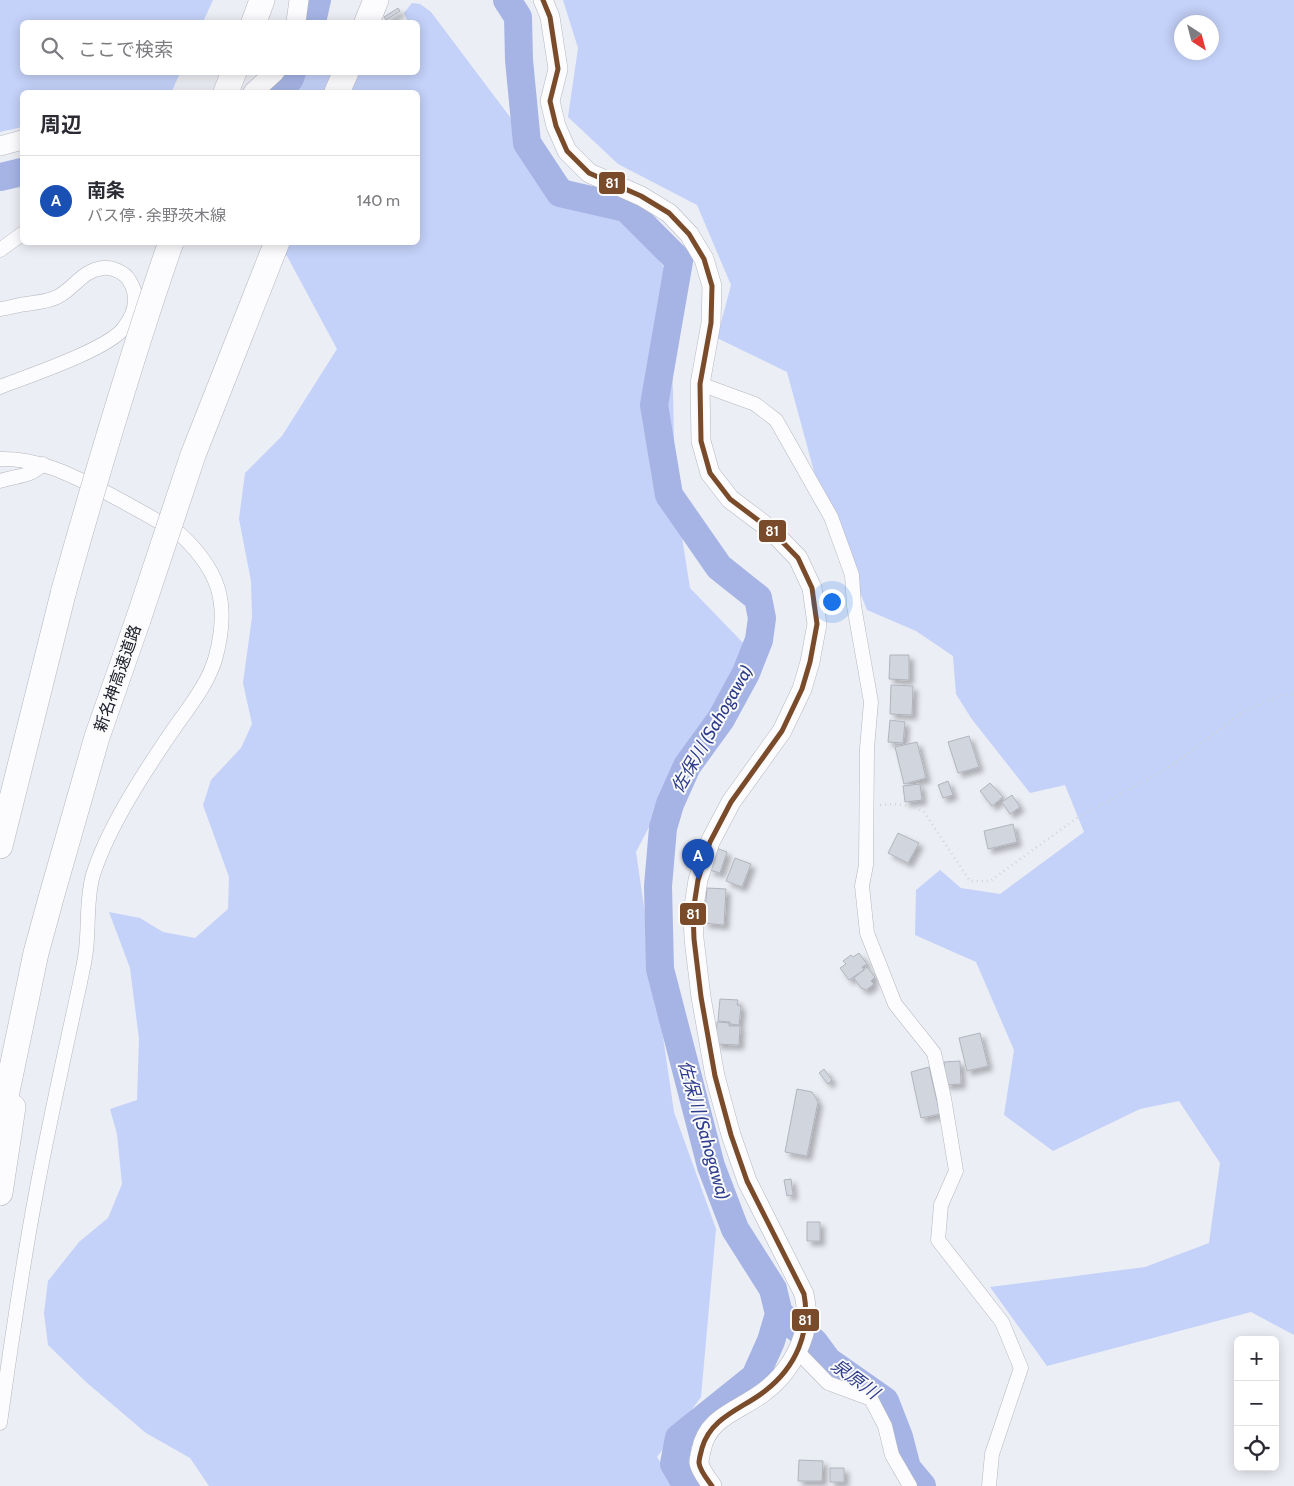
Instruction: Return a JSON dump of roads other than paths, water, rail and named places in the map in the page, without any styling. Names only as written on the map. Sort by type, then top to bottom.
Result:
[{"type":"highway","points":[[255,20],[262,0]]},
{"type":"highway","points":[[368,20],[376,0]]},
{"type":"highway","points":[[227,90],[233,75]]},
{"type":"highway","points":[[338,90],[345,75]]},
{"type":"highway","points":[[0,846],[64,590],[96,475],[139,334],[170,245]]},
{"type":"highway","name":"新名神高速道路","points":[[0,1125],[36,953],[97,737],[193,455],[276,245]]},
{"type":"highway","points":[[0,1193],[36,953]]},
{"type":"main road","points":[[296,20],[299,0]]},
{"type":"main road","points":[[543,0],[550,17],[558,69],[550,101],[556,126],[567,151],[589,173],[641,196],[669,213],[689,234],[704,259],[712,286],[711,323],[700,384],[701,441],[710,473],[730,499],[771,530],[798,558],[812,588],[817,624],[810,662],[802,690],[782,731],[731,802],[710,842],[698,880],[693,912],[694,939],[701,997],[715,1076],[730,1135],[747,1181],[778,1239],[804,1294],[806,1309],[806,1324],[798,1348],[786,1372],[764,1392],[724,1415],[709,1429],[702,1442],[699,1464],[712,1486]]},
{"type":"main road","points":[[255,90],[272,75]]},
{"type":"main road","points":[[0,146],[20,141]]},
{"type":"street","points":[[0,250],[20,235]]},
{"type":"street","points":[[0,309],[48,301],[60,296],[92,270],[104,268],[116,270],[128,278],[134,289],[136,303],[123,329],[109,340],[82,354],[0,387]]},
{"type":"street","points":[[700,384],[755,404],[776,420],[830,517],[852,575],[854,606],[870,702],[867,748],[866,865],[862,886],[867,933],[895,1004],[934,1053],[944,1098],[956,1172],[941,1205],[938,1240],[1002,1322],[1021,1368],[992,1454],[989,1486]]},
{"type":"street","points":[[0,459],[15,458],[64,471],[179,533],[209,566],[219,591],[222,615],[221,639],[215,662],[205,682],[154,758],[110,833],[92,876],[86,950],[37,1186],[17,1303],[0,1423]]},
{"type":"street","points":[[0,481],[25,476],[37,470],[43,464]]},
{"type":"street","points":[[798,1348],[828,1383],[871,1399],[885,1426],[892,1455],[910,1486]]},
{"type":"waterway","name":"佐保川 (Sahogawa)","points":[[312,20],[317,0]]},
{"type":"waterway","name":"佐保川 (Sahogawa)","points":[[507,0],[518,17],[519,60],[527,143],[560,193],[626,208],[679,261],[654,405],[669,495],[719,567],[758,598],[762,618],[759,640],[746,673],[721,719],[687,766],[670,804],[663,828],[658,886],[660,969],[711,1166],[735,1229],[773,1289],[779,1314],[771,1341],[755,1377],[679,1438],[674,1464],[687,1486]]},
{"type":"waterway","name":"佐保川 (Sahogawa)","points":[[281,90],[291,75]]},
{"type":"waterway","name":"佐保川 (Sahogawa)","points":[[0,177],[20,172]]},
{"type":"waterway","name":"泉原川","points":[[782,1316],[814,1342],[828,1361],[885,1401],[899,1437],[907,1468],[922,1486]]},
{"type":"place","name":"南条","points":[[698,880]]}]
